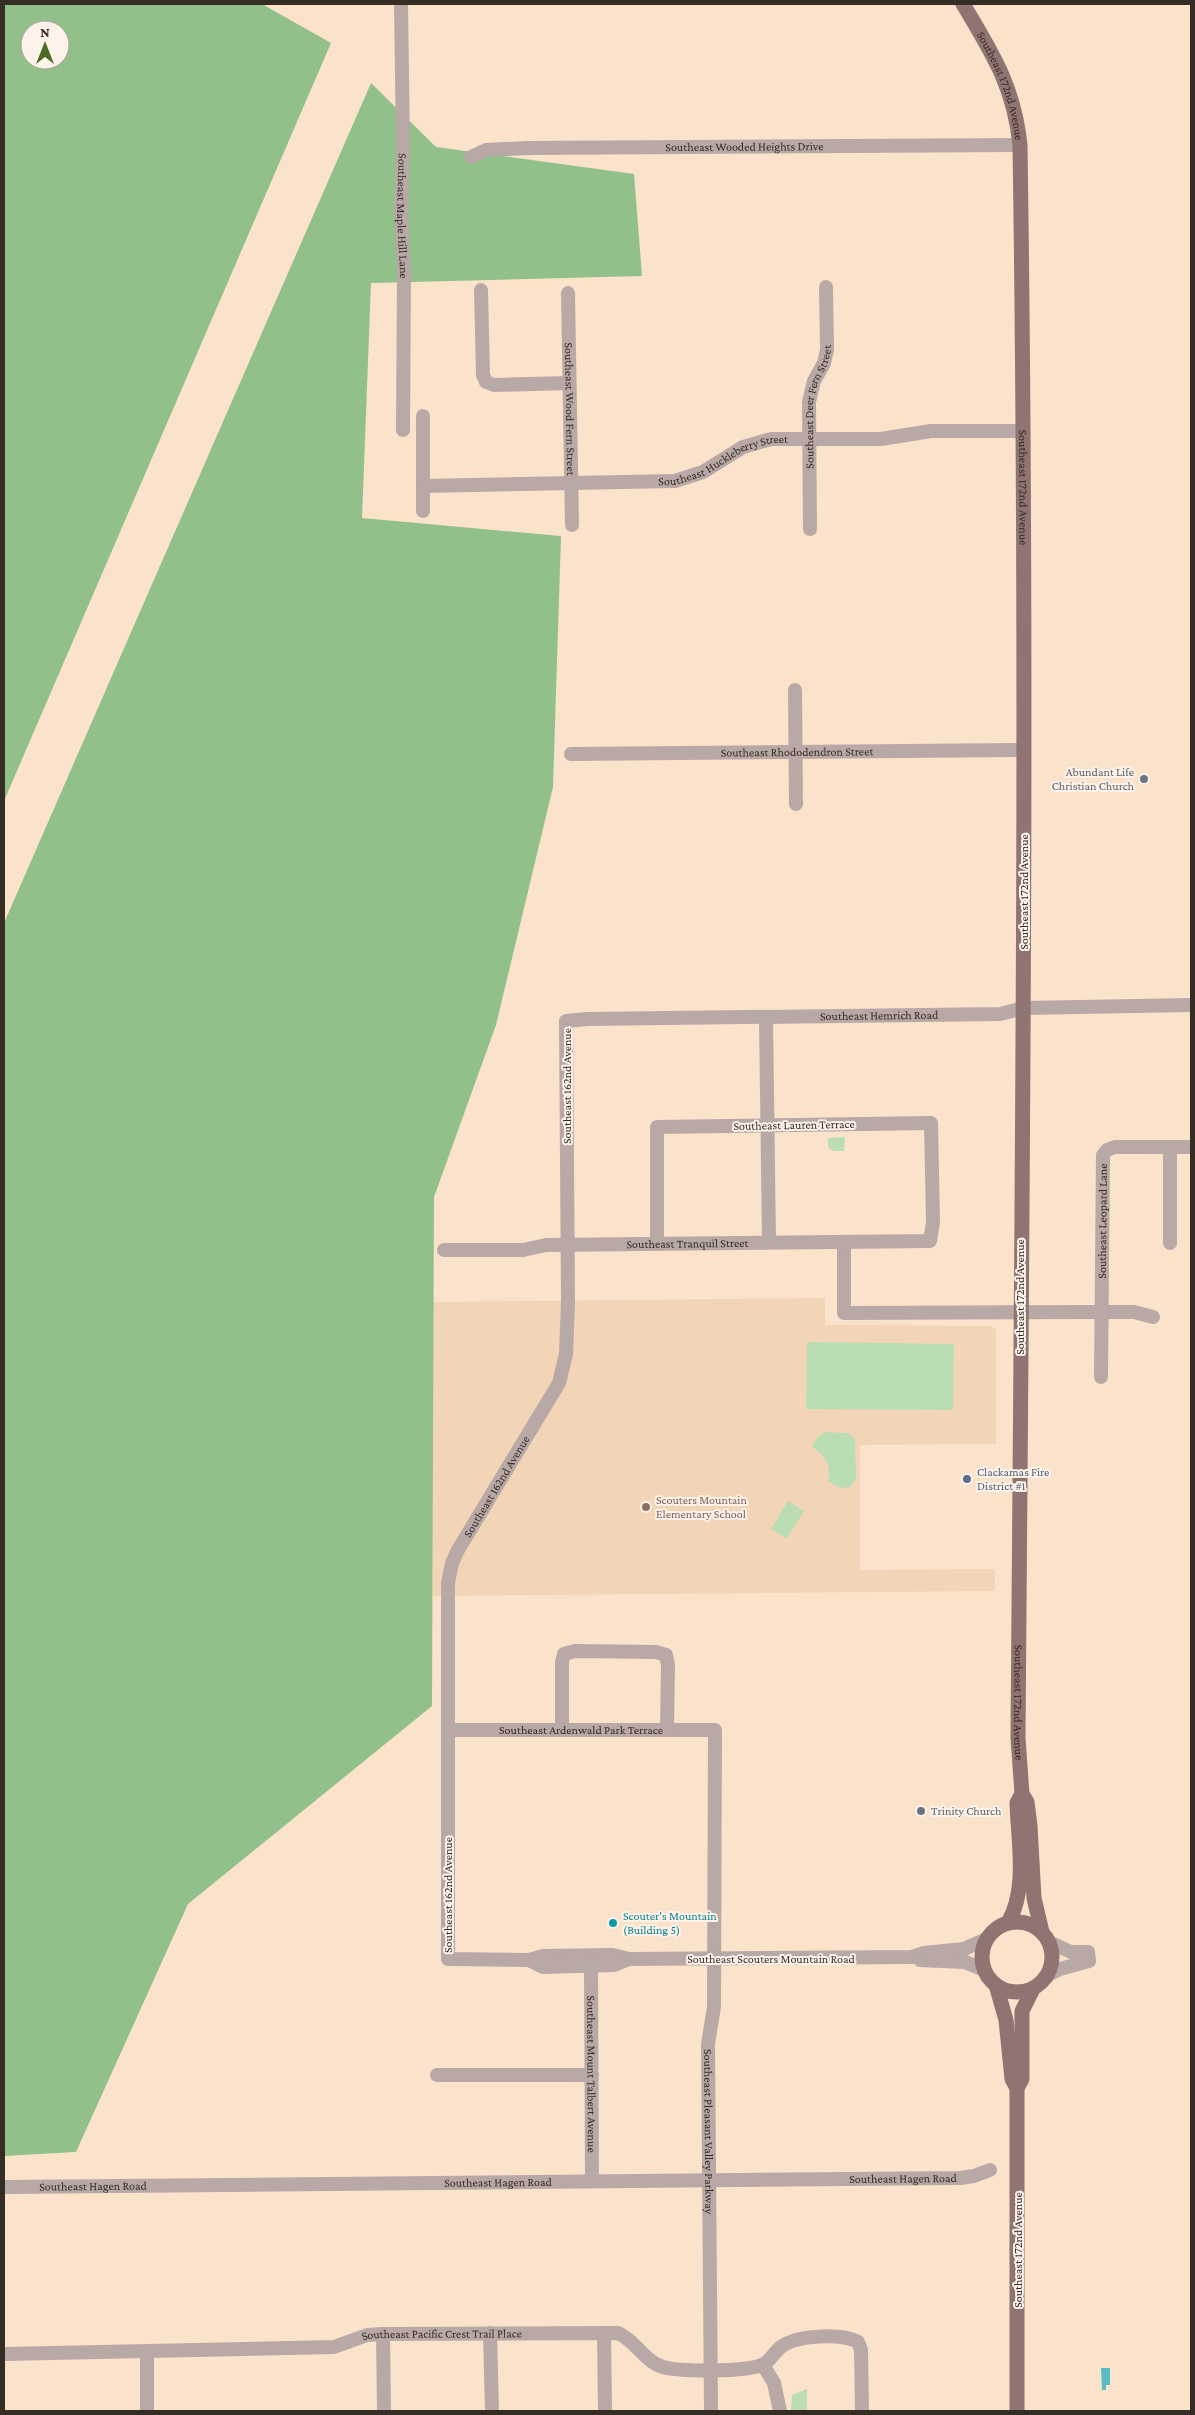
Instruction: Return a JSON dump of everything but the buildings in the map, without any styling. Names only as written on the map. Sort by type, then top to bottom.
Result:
[{"type":"main road","name":"Southeast 172nd Avenue","points":[[963,4],[1010,90],[1017,119],[1020,145],[1024,1008],[1018,1738],[1022,1794],[1027,1802],[1034,1898],[1053,1955],[1048,1975],[1033,1989],[1022,2011],[1022,2079],[1017,2088],[1017,2411]]},
{"type":"main road","name":"Southeast 172nd Avenue","points":[[987,1939],[996,1929],[1008,1923],[1015,1912],[1019,1896],[1017,1802],[1022,1794]]},
{"type":"main road","points":[[1008,1923],[1030,1924],[1046,1937]]},
{"type":"main road","points":[[984,1970],[982,1957],[987,1939]]},
{"type":"main road","name":"Southeast 172nd Avenue","points":[[984,1970],[996,1985],[1005,2014],[1012,2079],[1017,2088]]},
{"type":"main road","points":[[996,1985],[1014,1992],[1033,1989]]},
{"type":"street","name":"Southeast Maple Hill Lane","points":[[401,4],[403,145],[401,213],[404,272],[403,430]]},
{"type":"street","name":"Southeast Wooded Heights Drive","points":[[472,157],[486,150],[526,148],[1020,145]]},
{"type":"street","name":"Southeast Deer Fern Street","points":[[810,529],[810,396],[814,380],[824,363],[827,350],[826,286]]},
{"type":"street","points":[[481,290],[483,375],[486,382],[494,385],[569,383]]},
{"type":"street","name":"Southeast Wood Fern Street","points":[[568,292],[572,525]]},
{"type":"street","points":[[422,416],[423,511]]},
{"type":"street","name":"Southeast Huckleberry Street","points":[[423,486],[675,481],[703,472],[716,465],[725,456],[748,445],[771,439],[881,439],[931,431],[1022,432]]},
{"type":"street","points":[[795,690],[796,804]]},
{"type":"street","name":"Southeast Rhododendron Street","points":[[571,754],[1023,750]]},
{"type":"street","name":"Southeast Hemrich Road","points":[[566,1021],[588,1019],[1000,1014],[1024,1008],[1191,1005]]},
{"type":"street","points":[[766,1018],[769,1242]]},
{"type":"street","name":"Southeast 162nd Avenue","points":[[448,1959],[448,1583],[452,1563],[458,1550],[558,1383],[566,1354],[566,1021]]},
{"type":"street","name":"Southeast Lauren Terrace","points":[[657,1244],[657,1127],[931,1123],[933,1222],[930,1241]]},
{"type":"street","name":"Southeast Leopard Lane","points":[[1101,1377],[1103,1155],[1107,1150],[1116,1147],[1191,1147]]},
{"type":"street","points":[[1170,1147],[1170,1243]]},
{"type":"street","name":"Southeast Tranquil Street","points":[[444,1250],[523,1250],[546,1245],[567,1244],[930,1241]]},
{"type":"street","points":[[844,1242],[844,1314],[1134,1312],[1153,1317]]},
{"type":"street","points":[[562,1730],[562,1662],[564,1654],[575,1651],[656,1652],[666,1655],[668,1665],[667,1730]]},
{"type":"street","name":"Southeast Ardenwald Park Terrace","points":[[449,1730],[715,1730]]},
{"type":"street","name":"Southeast Pleasant Valley Parkway","points":[[711,2411],[708,2044],[714,2007],[715,1730]]},
{"type":"street","points":[[1046,1937],[1071,1952],[1088,1952],[1089,1961],[1060,1969],[1048,1975]]},
{"type":"street","name":"Southeast Scouters Mountain Road","points":[[912,1958],[924,1953],[964,1949],[987,1939]]},
{"type":"street","name":"Southeast Scouters Mountain Road","points":[[448,1959],[529,1960],[543,1956],[613,1955],[629,1959],[912,1958],[924,1962],[965,1962],[984,1970]]},
{"type":"street","name":"Southeast Scouters Mountain Road","points":[[529,1960],[543,1966],[591,1966],[614,1965],[629,1959]]},
{"type":"street","name":"Southeast Mount Talbert Avenue","points":[[591,1966],[592,2181]]},
{"type":"street","points":[[437,2075],[592,2075]]},
{"type":"street","name":"Southeast Hagen Road","points":[[4,2187],[960,2178],[974,2176],[990,2170]]},
{"type":"street","points":[[490,2333],[492,2411]]},
{"type":"street","points":[[604,2333],[605,2411]]},
{"type":"street","name":"Southeast Pacific Crest Trail Place","points":[[4,2354],[334,2347],[367,2335],[383,2334],[618,2333],[630,2339],[661,2367],[711,2370],[749,2368],[764,2365]]},
{"type":"street","points":[[383,2334],[384,2411]]},
{"type":"street","points":[[780,2411],[774,2383],[764,2365],[780,2348],[798,2339],[844,2338],[858,2342],[862,2360],[862,2411]]},
{"type":"street","points":[[147,2352],[147,2411]]},
{"type":"shaded area","name":"Scouters Mountain Elementary School","points":[[825,1298],[825,1325],[991,1326],[996,1330],[996,1444],[860,1445],[860,1570],[995,1569],[995,1591],[433,1596],[432,1302]]},
{"type":"green space","points":[[4,4],[262,4],[331,43],[4,801]]},
{"type":"green space","points":[[371,83],[436,147],[634,174],[642,276],[371,283],[362,518],[561,536],[553,787],[496,1025],[434,1197],[432,1706],[188,1904],[76,2152],[4,2156],[4,923]]},
{"type":"green space","points":[[845,1137],[844,1151],[833,1151],[828,1147],[828,1138]]},
{"type":"green space","points":[[807,1342],[954,1344],[953,1410],[806,1409]]},
{"type":"green space","points":[[825,1432],[848,1433],[855,1439],[856,1479],[850,1487],[840,1488],[828,1481],[829,1470],[827,1461],[812,1447],[817,1438]]},
{"type":"green space","points":[[788,1501],[804,1511],[787,1538],[771,1529]]},
{"type":"green space","points":[[807,2389],[807,2411],[791,2411],[792,2395]]},
{"type":"water","points":[[1101,2368],[1110,2368],[1110,2385],[1106,2385],[1106,2390],[1102,2390]]},
{"type":"place","name":"Abundant Life Christian Church","points":[[1144,779]]},
{"type":"place","name":"Clackamas Fire District #1","points":[[967,1479]]},
{"type":"place","name":"Scouters Mountain Elementary School","points":[[646,1507]]},
{"type":"place","name":"Trinity Church","points":[[921,1811]]},
{"type":"place","name":"Scouter's Mountain (Building 5)","points":[[613,1923]]}]
